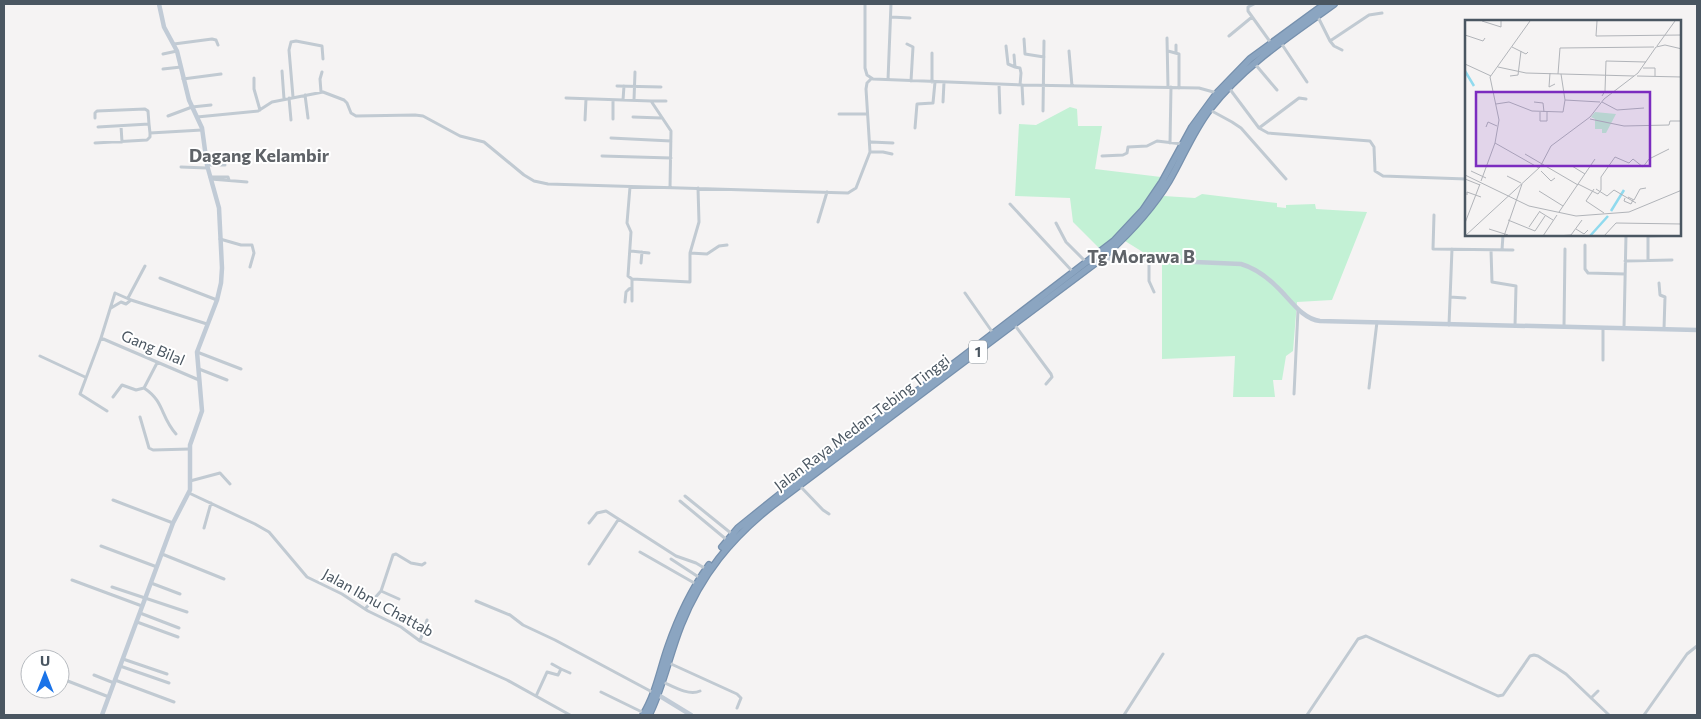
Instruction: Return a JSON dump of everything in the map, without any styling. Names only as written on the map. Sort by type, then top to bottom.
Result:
[{"type":"highway","name":"Jalan Raya Medan-Tebing Tinggi","points":[[645,715],[662,682],[685,617],[710,569],[724,549],[752,521],[1102,258],[1151,209],[1169,182],[1190,140],[1227,85],[1250,60],[1323,4]]},
{"type":"highway","name":"Jalan Raya Medan-Tebing Tinggi","points":[[656,694],[676,625],[696,584],[732,534],[784,491],[994,334],[1114,241],[1143,210],[1162,182],[1204,108],[1217,92],[1334,4]]},
{"type":"street","points":[[102,715],[174,523],[189,493],[190,450],[202,411],[197,352],[217,300],[222,275],[219,208],[207,166],[202,130],[183,79],[177,51],[164,26],[158,4]]},
{"type":"street","points":[[864,4],[865,68],[867,75],[871,79],[1021,85],[1199,88],[1217,92]]},
{"type":"street","points":[[888,80],[891,4]]},
{"type":"street","points":[[1254,4],[1248,9],[1271,44]]},
{"type":"street","points":[[1330,41],[1369,15],[1382,13]]},
{"type":"street","points":[[891,16],[910,18]]},
{"type":"street","points":[[1317,16],[1330,41],[1334,46],[1342,50]]},
{"type":"street","points":[[1229,36],[1252,17]]},
{"type":"street","points":[[1167,38],[1170,88],[1170,143]]},
{"type":"street","points":[[174,44],[212,39],[216,40],[218,45]]},
{"type":"street","points":[[1024,39],[1025,54],[1044,57]]},
{"type":"street","points":[[291,120],[289,50],[291,42],[296,41],[322,46],[323,59]]},
{"type":"street","points":[[1043,111],[1044,41]]},
{"type":"street","points":[[1281,42],[1307,82]]},
{"type":"street","points":[[907,44],[913,46],[911,81]]},
{"type":"street","points":[[1176,44],[1176,52],[1179,54],[1179,88]]},
{"type":"street","points":[[1006,46],[1008,64],[1020,68],[1021,71],[1024,104]]},
{"type":"street","points":[[163,54],[177,51]]},
{"type":"street","points":[[1069,51],[1072,86]]},
{"type":"street","points":[[1168,51],[1176,52]]},
{"type":"street","points":[[915,128],[917,104],[933,103],[932,53]]},
{"type":"street","points":[[1014,55],[1015,67]]},
{"type":"street","points":[[1254,63],[1277,90]]},
{"type":"street","points":[[163,68],[181,67]]},
{"type":"street","points":[[282,71],[284,99]]},
{"type":"street","points":[[321,92],[320,79],[322,72]]},
{"type":"street","points":[[634,100],[635,72]]},
{"type":"street","points":[[183,79],[221,74]]},
{"type":"street","points":[[254,78],[254,88],[260,110]]},
{"type":"street","points":[[197,117],[260,110],[272,102],[321,92],[344,100],[351,113],[356,116],[424,116],[460,136],[484,142],[534,181],[556,185],[848,193],[853,191],[870,152],[871,142],[866,86],[871,79]]},
{"type":"street","points":[[943,102],[944,82]]},
{"type":"street","points":[[999,84],[1000,113]]},
{"type":"street","points":[[1227,85],[1259,128],[1271,134],[1370,141],[1374,147],[1374,171],[1383,176],[1465,179]]},
{"type":"street","points":[[617,86],[661,87]]},
{"type":"street","points":[[623,100],[624,86]]},
{"type":"street","points":[[305,95],[308,118]]},
{"type":"street","points":[[566,98],[666,101]]},
{"type":"street","points":[[1259,128],[1299,98],[1306,99]]},
{"type":"street","points":[[585,120],[586,99]]},
{"type":"street","points":[[613,100],[613,120]]},
{"type":"street","points":[[651,101],[670,128],[670,188]]},
{"type":"street","points":[[168,116],[192,107],[211,105]]},
{"type":"street","points":[[94,118],[95,113],[98,111],[145,109],[148,111],[150,133],[148,140],[95,143]]},
{"type":"street","points":[[1209,110],[1240,128],[1286,179]]},
{"type":"street","points":[[840,114],[867,114]]},
{"type":"street","points":[[633,117],[662,118]]},
{"type":"street","points":[[98,127],[149,124]]},
{"type":"street","points":[[121,126],[122,142]]},
{"type":"street","points":[[150,133],[202,130]]},
{"type":"street","points":[[611,138],[671,141]]},
{"type":"street","points":[[1102,156],[1123,155],[1127,153],[1128,148],[1148,146],[1156,141],[1182,144]]},
{"type":"street","points":[[871,142],[893,143]]},
{"type":"street","points":[[870,152],[892,154]]},
{"type":"street","points":[[602,156],[671,158]]},
{"type":"street","points":[[181,167],[225,165]]},
{"type":"street","points":[[210,178],[247,182]]},
{"type":"street","points":[[630,187],[627,223],[631,232],[628,275],[632,279],[632,301]]},
{"type":"street","points":[[632,279],[690,282],[690,253],[698,231],[699,222],[698,188]]},
{"type":"street","points":[[818,222],[827,192]]},
{"type":"street","points":[[1010,204],[1074,272]]},
{"type":"street","points":[[1434,215],[1433,249],[1513,250]]},
{"type":"street","points":[[1056,223],[1066,242],[1087,262]]},
{"type":"street","points":[[1502,250],[1503,236]]},
{"type":"street","points":[[1624,328],[1626,236]]},
{"type":"street","points":[[1648,236],[1648,260]]},
{"type":"street","points":[[220,239],[241,245],[252,245],[254,253],[250,267]]},
{"type":"street","points":[[690,253],[709,253],[719,246],[727,245]]},
{"type":"street","points":[[1585,245],[1585,269],[1588,273],[1625,274]]},
{"type":"street","points":[[1449,325],[1452,249]]},
{"type":"street","points":[[1564,327],[1565,249]]},
{"type":"street","points":[[1491,250],[1492,282],[1516,286],[1515,326]]},
{"type":"street","points":[[631,251],[649,253]]},
{"type":"street","points":[[641,263],[642,252]]},
{"type":"street","points":[[1102,258],[1241,264],[1258,272],[1272,282],[1298,309],[1316,321],[1697,330]]},
{"type":"street","points":[[1625,261],[1672,260]]},
{"type":"street","points":[[1149,261],[1149,281],[1154,292]]},
{"type":"street","points":[[110,308],[121,302],[126,304],[145,266]]},
{"type":"street","points":[[160,278],[217,300]]},
{"type":"street","points":[[1659,283],[1660,295],[1664,297],[1664,330]]},
{"type":"street","points":[[625,302],[626,292],[632,288]]},
{"type":"street","points":[[101,338],[115,292],[129,299],[207,324]]},
{"type":"street","points":[[965,293],[994,334]]},
{"type":"street","points":[[1450,297],[1465,298]]},
{"type":"street","points":[[1294,394],[1298,309]]},
{"type":"street","points":[[1369,388],[1377,322]]},
{"type":"street","points":[[1014,324],[1051,374],[1052,377],[1046,384]]},
{"type":"street","points":[[1603,328],[1603,360]]},
{"type":"street","name":"Gang Bilal","points":[[107,411],[80,395],[85,376],[101,338],[199,380]]},
{"type":"street","points":[[197,352],[241,369]]},
{"type":"street","points":[[40,356],[85,376]]},
{"type":"street","points":[[144,388],[157,363]]},
{"type":"street","points":[[198,369],[227,380]]},
{"type":"street","points":[[113,397],[122,385],[136,390],[144,388],[154,394],[163,410],[168,425],[176,434]]},
{"type":"street","points":[[140,417],[147,442],[151,449],[190,450]]},
{"type":"street","points":[[190,481],[220,473],[230,484]]},
{"type":"street","points":[[799,485],[829,514]]},
{"type":"street","name":"Jalan Ibnu Chattab","points":[[189,493],[265,529],[307,577],[394,623],[420,641],[481,667],[570,715]]},
{"type":"street","points":[[686,496],[732,534]]},
{"type":"street","points":[[113,500],[174,523]]},
{"type":"street","points":[[680,501],[727,540]]},
{"type":"street","points":[[204,528],[212,503]]},
{"type":"street","points":[[589,523],[597,513],[606,511],[676,556],[696,563],[706,569]]},
{"type":"street","points":[[589,564],[618,520]]},
{"type":"street","points":[[101,546],[157,567]]},
{"type":"street","points":[[640,552],[696,584]]},
{"type":"street","points":[[162,554],[224,579]]},
{"type":"street","points":[[365,609],[381,591],[394,554],[418,564],[422,565],[425,563]]},
{"type":"street","points":[[671,559],[700,578]]},
{"type":"street","points":[[72,580],[142,606]]},
{"type":"street","points":[[151,583],[180,594]]},
{"type":"street","points":[[112,587],[187,612]]},
{"type":"street","points":[[381,591],[399,599]]},
{"type":"street","points":[[476,601],[510,615],[523,625],[656,694],[691,715]]},
{"type":"street","points":[[140,613],[179,628]]},
{"type":"street","points":[[420,641],[427,620]]},
{"type":"street","points":[[136,622],[178,637]]},
{"type":"street","points":[[414,637],[422,634]]},
{"type":"street","points":[[1307,715],[1358,639],[1363,636],[1370,637],[1498,696],[1503,695],[1530,656],[1534,655],[1566,674],[1609,715]]},
{"type":"street","points":[[1644,715],[1687,654],[1697,646]]},
{"type":"street","points":[[1124,715],[1164,654]]},
{"type":"street","points":[[123,659],[167,674]]},
{"type":"street","points":[[668,662],[737,694],[741,701],[736,708]]},
{"type":"street","points":[[552,664],[570,673]]},
{"type":"street","points":[[120,666],[169,683]]},
{"type":"street","points":[[536,696],[548,672],[558,675],[561,669]]},
{"type":"street","points":[[94,675],[174,702]]},
{"type":"street","points":[[70,682],[109,697]]},
{"type":"street","points":[[662,682],[687,692],[695,693],[700,691]]},
{"type":"street","points":[[1591,698],[1598,691]]},
{"type":"street","points":[[601,692],[645,715]]},
{"type":"green space","points":[[1070,107],[1077,109],[1078,126],[1102,126],[1095,169],[1161,177],[1134,216],[1100,249],[1073,222],[1070,198],[1015,196],[1019,124],[1036,125]]},
{"type":"green space","points":[[1202,194],[1277,203],[1277,207],[1286,208],[1286,205],[1315,204],[1316,209],[1367,212],[1332,300],[1297,302],[1293,351],[1286,356],[1282,380],[1273,380],[1275,397],[1233,397],[1235,356],[1162,359],[1162,264],[1125,241],[1164,196],[1195,198]]},
{"type":"district","name":"Dagang Kelambir","points":[[259,156]]},
{"type":"district","name":"Tg Morawa B","points":[[1141,257]]}]
